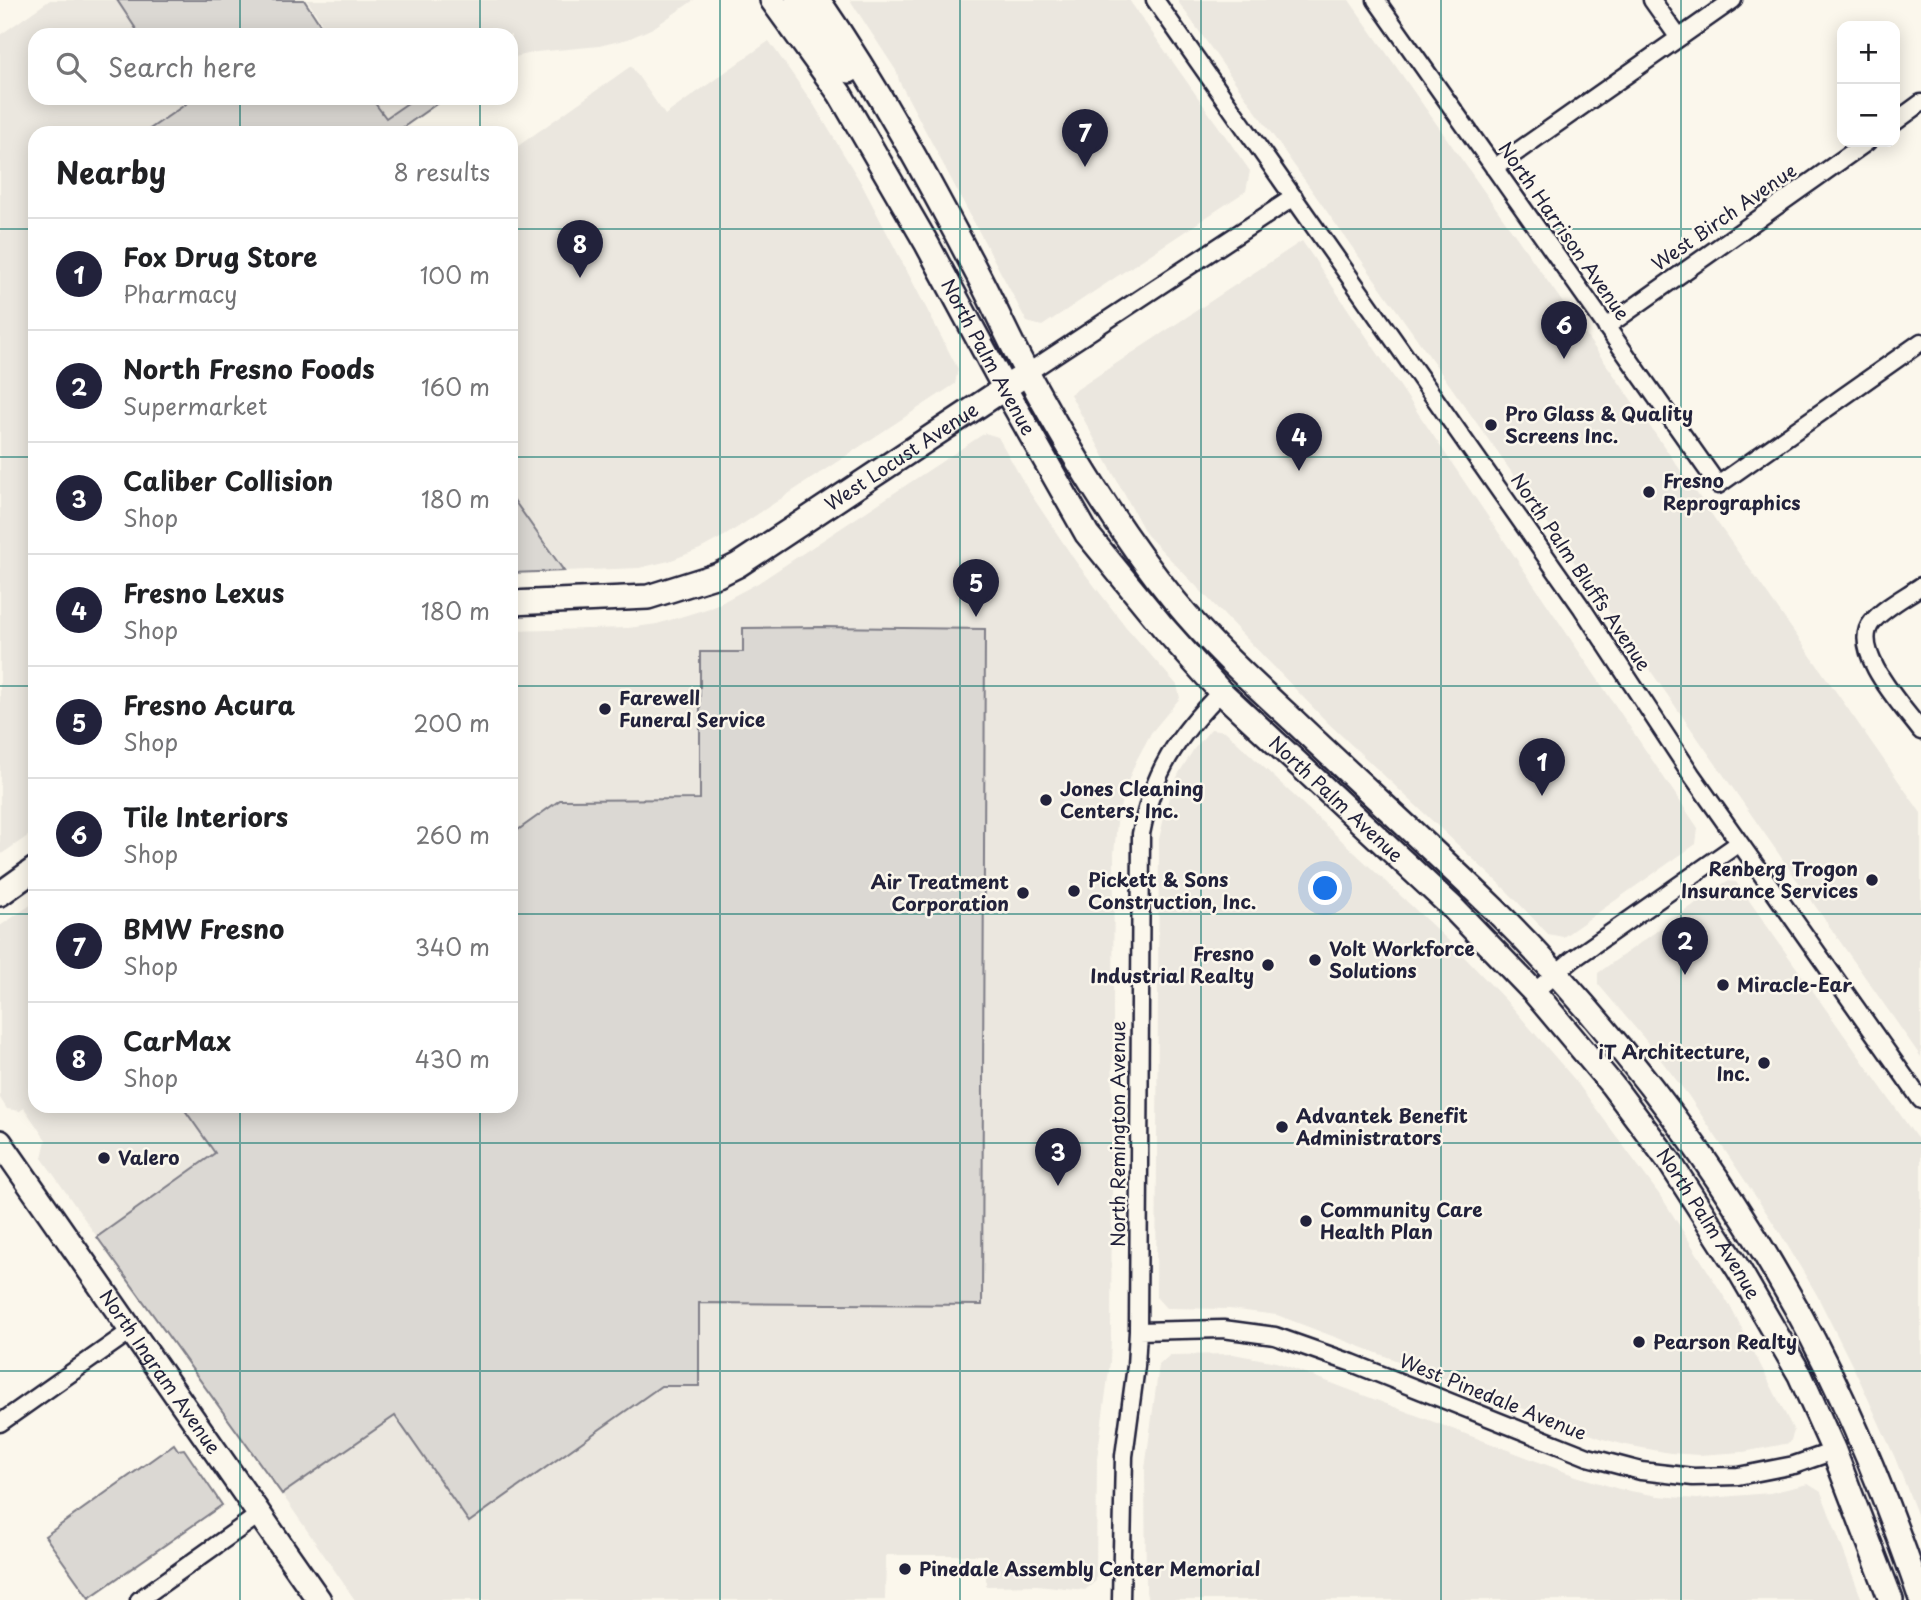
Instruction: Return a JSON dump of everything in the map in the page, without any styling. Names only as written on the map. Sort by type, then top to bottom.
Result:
[{"type":"main road","name":"North Palm Avenue","points":[[772,0],[840,94],[928,244],[1005,389],[1087,534],[1163,627],[1221,692],[1452,907],[1534,992],[1612,1085],[1670,1161],[1739,1270],[1800,1376],[1834,1451],[1891,1600]]},
{"type":"main road","points":[[797,0],[857,82],[879,94]]},
{"type":"main road","name":"North Palm Avenue","points":[[818,0],[879,94],[979,277],[1027,373],[1119,527],[1177,603],[1235,666],[1497,912],[1555,974],[1650,1088],[1689,1140],[1788,1293],[1827,1369],[1882,1492],[1921,1599]]},
{"type":"main road","name":"West Locust Avenue","points":[[518,603],[648,597],[718,575],[738,565],[1027,373]]},
{"type":"main road","points":[[1221,692],[1233,688],[1239,690],[1335,778],[1391,812]]},
{"type":"main road","points":[[0,894],[28,874]]},
{"type":"main road","name":"North Ingram Avenue","points":[[2,1150],[132,1330],[319,1600]]},
{"type":"main road","points":[[1739,1270],[1784,1322],[1842,1435],[1851,1444],[1862,1445]]},
{"type":"main road","points":[[1834,1451],[1844,1452],[1853,1461],[1863,1484],[1882,1492]]},
{"type":"street","name":"North Palm Bluffs Avenue","points":[[1155,0],[1583,608],[1691,774],[1921,1100]]},
{"type":"street","name":"North Harrison Avenue","points":[[1376,0],[1718,485],[1921,342]]},
{"type":"street","points":[[1652,0],[1679,38]]},
{"type":"street","points":[[1493,168],[1733,0]]},
{"type":"street","points":[[1900,118],[1921,103]]},
{"type":"street","name":"West Birch Avenue","points":[[1605,327],[1860,147]]},
{"type":"street","name":"West Locust Avenue","points":[[1027,373],[1294,197]]},
{"type":"street","points":[[1921,586],[1870,624],[1865,638],[1867,652],[1875,667],[1921,731]]},
{"type":"street","name":"North Remington Avenue","points":[[1121,1600],[1124,1456],[1138,1331],[1141,834],[1152,789],[1171,750],[1195,718],[1221,692]]},
{"type":"street","points":[[1534,992],[1555,974],[1739,842]]},
{"type":"street","name":"West Pinedale Avenue","points":[[1138,1331],[1223,1329],[1275,1336],[1352,1363],[1576,1452],[1641,1471],[1693,1477],[1738,1476],[1794,1465],[1834,1451]]},
{"type":"street","points":[[0,1423],[132,1330]]},
{"type":"street","points":[[139,1600],[260,1514]]},
{"type":"shaded area","points":[[50,0],[117,0],[135,28],[28,28],[28,105],[185,105],[154,126],[28,126],[28,836],[0,855],[0,35]]},
{"type":"shaded area","points":[[117,0],[304,0],[322,28],[135,28]]},
{"type":"shaded area","points":[[307,0],[694,0],[653,28],[628,39],[599,46],[518,56],[518,28],[325,28]]},
{"type":"shaded area","points":[[850,0],[1129,0],[1250,171],[1246,191],[1042,326],[1027,322],[899,81],[897,72]]},
{"type":"shaded area","points":[[1177,0],[1349,0],[1618,381],[1921,813],[1921,1057],[1505,463]]},
{"type":"shaded area","points":[[769,41],[814,105],[861,183],[958,369],[955,384],[726,535],[700,549],[669,561],[639,568],[564,571],[518,506],[518,146],[631,66],[665,115]]},
{"type":"shaded area","points":[[185,105],[376,105],[386,118],[405,105],[435,105],[405,126],[154,126]]},
{"type":"shaded area","points":[[377,105],[405,105],[386,119]]},
{"type":"shaded area","points":[[1302,241],[1698,828],[1696,844],[1563,937],[1548,934],[1506,890],[1326,721],[1146,534],[1070,394]]},
{"type":"shaded area","points":[[985,433],[998,437],[1028,490],[1076,562],[1126,627],[1177,685],[1180,698],[1151,733],[1124,791],[1114,854],[1111,1338],[1097,1459],[1096,1581],[1085,1590],[1037,1585],[986,1586],[986,1555],[886,1555],[885,1600],[355,1600],[282,1494],[395,1415],[469,1522],[661,1386],[699,1303],[982,1305],[985,630],[743,627],[743,652],[700,652],[701,800],[560,800],[518,830],[518,631],[628,628],[657,624],[713,607],[758,583]]},
{"type":"shaded area","points":[[518,506],[564,571],[518,573]]},
{"type":"shaded area","points":[[743,628],[985,629],[982,1305],[699,1303],[699,1386],[661,1386],[469,1522],[395,1416],[282,1494],[97,1237],[215,1153],[187,1113],[518,1113],[518,830],[560,800],[700,799],[700,652],[743,652]]},
{"type":"shaded area","points":[[1211,729],[1225,731],[1450,942],[1512,1007],[1575,1080],[1664,1201],[1733,1311],[1794,1431],[1790,1443],[1743,1452],[1699,1455],[1626,1445],[1603,1439],[1277,1315],[1229,1309],[1166,1308],[1156,1297],[1159,839],[1169,797],[1179,773]]},
{"type":"shaded area","points":[[1727,881],[1736,882],[1921,1144],[1921,1524],[1860,1381],[1817,1295],[1780,1233],[1688,1095],[1598,984],[1598,973]]},
{"type":"shaded area","points":[[28,907],[28,1113],[187,1113],[215,1153],[97,1237],[42,1158],[46,1140],[24,1108],[20,1111],[7,1109],[0,1098],[0,926]]},
{"type":"shaded area","points":[[1233,1354],[1276,1362],[1576,1476],[1619,1489],[1697,1499],[1770,1493],[1808,1484],[1821,1492],[1862,1600],[1148,1600],[1145,1469],[1159,1365],[1170,1355]]},
{"type":"shaded area","points":[[174,1444],[178,1450],[184,1449],[222,1505],[89,1598],[45,1536]]},
{"type":"place","name":"BMW Fresno","points":[[1085,167]]},
{"type":"place","name":"CarMax","points":[[580,278]]},
{"type":"place","name":"Tile Interiors","points":[[1564,359]]},
{"type":"place","name":"Pro Glass & Quality Screens Inc.","points":[[1491,425]]},
{"type":"place","name":"Fresno Lexus","points":[[1299,471]]},
{"type":"place","name":"Fresno Reprographics","points":[[1649,492]]},
{"type":"place","name":"Fresno Acura","points":[[976,617]]},
{"type":"place","name":"Farewell Funeral Service","points":[[605,709]]},
{"type":"place","name":"Fox Drug Store","points":[[1542,796]]},
{"type":"place","name":"Jones Cleaning Centers, Inc.","points":[[1046,800]]},
{"type":"place","name":"Renberg Trogon Insurance Services","points":[[1872,880]]},
{"type":"place","name":"Pickett & Sons Construction, Inc.","points":[[1074,891]]},
{"type":"place","name":"Air Treatment Corporation","points":[[1023,893]]},
{"type":"place","name":"Volt Workforce Solutions","points":[[1315,960]]},
{"type":"place","name":"Fresno Industrial Realty","points":[[1268,965]]},
{"type":"place","name":"North Fresno Foods","points":[[1685,975]]},
{"type":"place","name":"Miracle-Ear","points":[[1723,985]]},
{"type":"place","name":"iT Architecture, Inc.","points":[[1764,1063]]},
{"type":"place","name":"Advantek Benefit Administrators","points":[[1282,1127]]},
{"type":"place","name":"Valero","points":[[104,1158]]},
{"type":"place","name":"Caliber Collision","points":[[1058,1186]]},
{"type":"place","name":"Community Care Health Plan","points":[[1306,1221]]},
{"type":"place","name":"Pearson Realty","points":[[1639,1342]]},
{"type":"place","name":"Pinedale Assembly Center Memorial","points":[[905,1569]]}]
